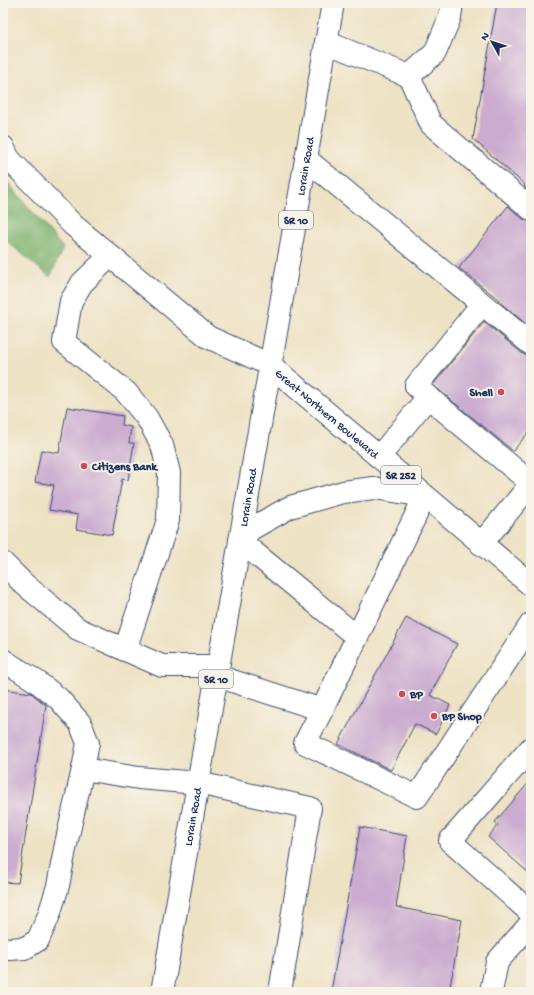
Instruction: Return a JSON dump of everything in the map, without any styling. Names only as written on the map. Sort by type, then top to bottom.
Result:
[{"type":"main road","name":"Lorain Road","points":[[162,992],[333,3]]},
{"type":"main road","points":[[409,76],[435,54],[450,17],[452,3]]},
{"type":"main road","points":[[326,42],[409,76],[431,124],[531,209]]},
{"type":"main road","name":"Great Northern Boulevard","points":[[3,147],[10,159],[73,225],[110,256],[208,337],[270,365],[531,585]]},
{"type":"main road","points":[[306,159],[531,344]]},
{"type":"main road","points":[[110,256],[82,283],[71,301],[64,342],[126,392],[147,418],[162,445],[169,473],[168,520],[125,650]]},
{"type":"main road","points":[[481,544],[531,484],[416,386],[482,304]]},
{"type":"main road","points":[[379,457],[428,397]]},
{"type":"main road","points":[[357,637],[240,541],[251,529],[290,507],[342,492],[374,488],[425,496],[322,710],[305,743],[417,797],[531,624]]},
{"type":"main road","points":[[3,563],[24,584],[78,629],[162,666],[218,671],[322,710]]},
{"type":"main road","points":[[3,660],[36,681],[58,698],[80,723],[88,743],[58,886],[38,940],[25,948],[9,950],[3,948]]},
{"type":"main road","points":[[531,748],[450,841],[531,913]]},
{"type":"main road","points":[[83,769],[139,778],[198,783],[310,808],[280,992]]},
{"type":"main road","points":[[491,992],[497,962],[531,923]]},
{"type":"green space","points":[[3,177],[63,248],[50,277],[3,238]]},
{"type":"building","points":[[497,3],[531,3],[531,193],[524,186],[525,185],[473,139]]},
{"type":"building","points":[[508,206],[523,219],[531,221],[531,328],[459,268]]},
{"type":"building","points":[[484,322],[523,354],[531,356],[531,429],[513,451],[433,385]]},
{"type":"building","name":"Citizens Bank","points":[[67,407],[123,416],[122,425],[131,427],[129,443],[134,443],[128,480],[122,479],[112,535],[76,529],[78,515],[49,510],[54,485],[35,482],[41,450],[59,453]]},
{"type":"building","points":[[406,618],[457,644],[430,695],[450,705],[436,734],[415,724],[391,770],[338,744]]},
{"type":"building","points":[[3,689],[31,693],[46,705],[18,883],[3,882]]},
{"type":"building","points":[[531,780],[531,875],[488,837],[498,825],[495,822]]},
{"type":"building","points":[[360,827],[407,836],[396,907],[462,920],[449,992],[331,992]]},
{"type":"place","name":"Shell","points":[[501,392]]},
{"type":"place","name":"Citizens Bank","points":[[84,466]]},
{"type":"place","name":"BP","points":[[402,694]]},
{"type":"place","name":"BP Shop","points":[[434,716]]}]
